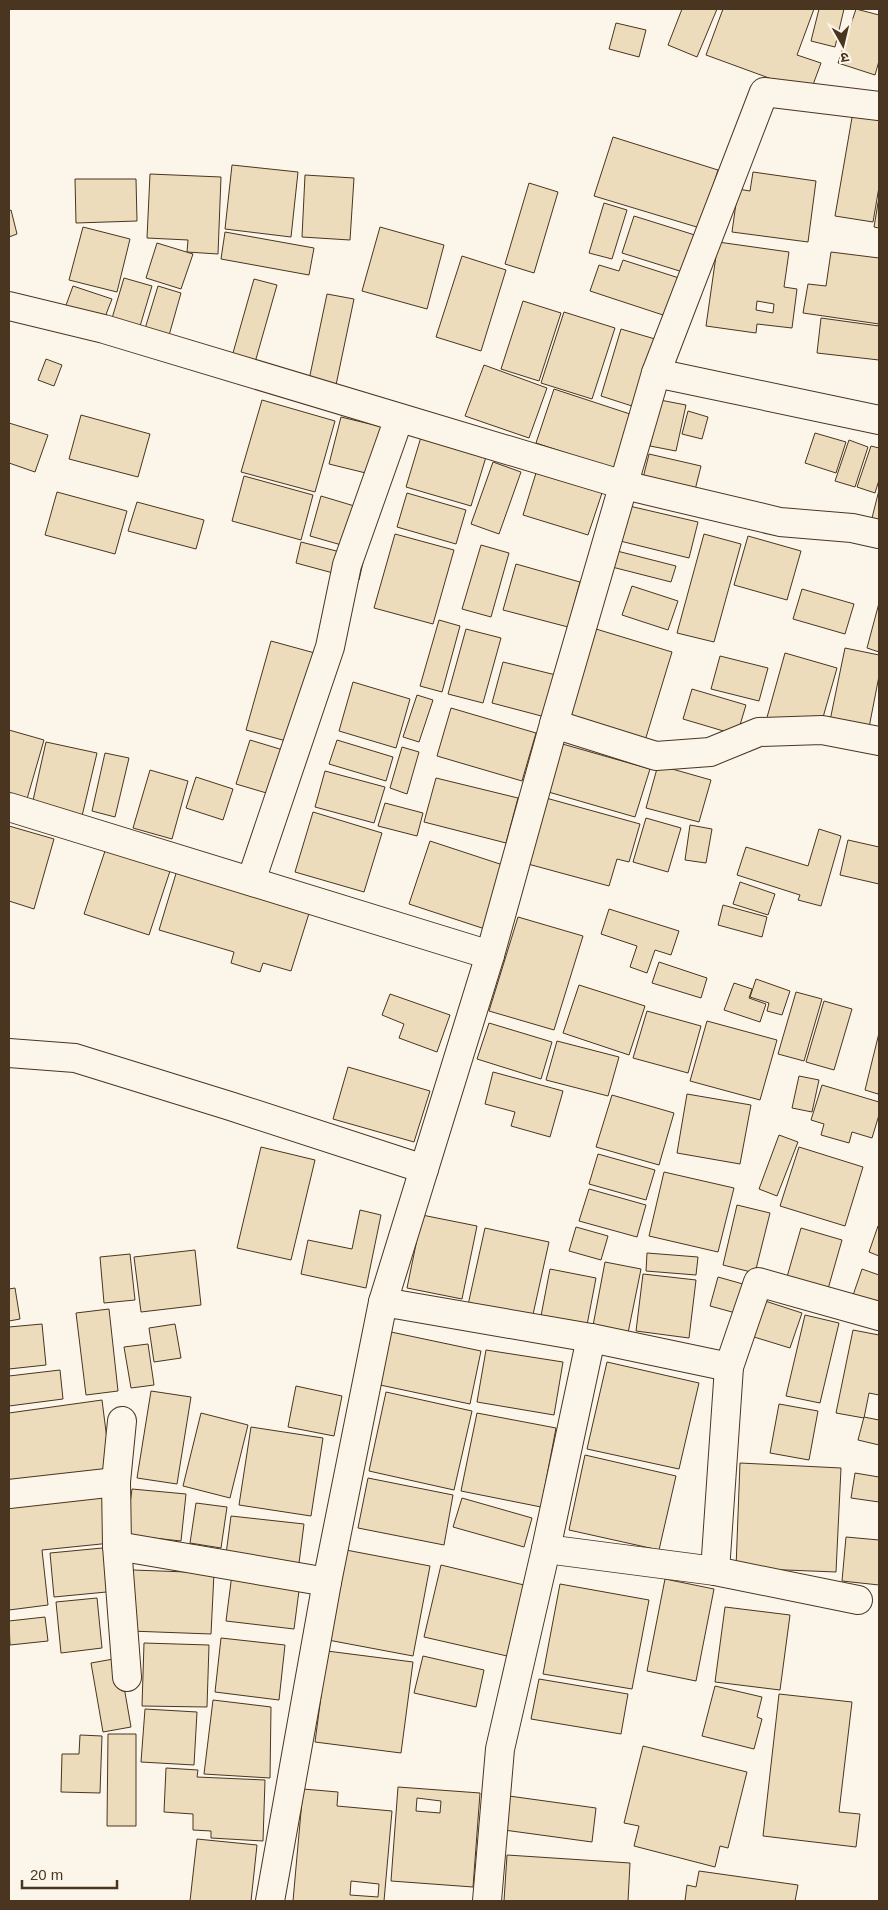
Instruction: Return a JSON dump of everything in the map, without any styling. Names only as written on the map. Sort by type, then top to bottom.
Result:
[{"type":"street","points":[[270,1901],[327,1582],[383,1302],[490,955],[554,724],[656,373],[764,92],[879,106]]},
{"type":"street","points":[[9,306],[104,329],[624,485],[780,522],[852,528],[879,534]]},
{"type":"street","points":[[656,373],[879,420]]},
{"type":"street","points":[[251,881],[330,647],[347,565],[399,418]]},
{"type":"street","points":[[554,724],[656,756],[710,752],[759,732],[822,730],[879,742]]},
{"type":"street","points":[[9,807],[490,955]]},
{"type":"street","points":[[9,1053],[75,1058],[230,1106],[424,1170]]},
{"type":"street","points":[[715,1571],[729,1367],[758,1282],[879,1316]]},
{"type":"street","points":[[383,1302],[591,1338],[729,1367]]},
{"type":"street","points":[[487,1901],[500,1749],[546,1549],[591,1338]]},
{"type":"street","points":[[122,1421],[116,1482],[117,1546],[128,1678]]},
{"type":"street","points":[[9,1494],[116,1482]]},
{"type":"street","points":[[117,1546],[327,1582]]},
{"type":"street","points":[[546,1549],[715,1571],[858,1600]]},
{"type":"building","points":[[682,9],[717,9],[697,57],[668,45]]},
{"type":"building","points":[[723,9],[814,9],[797,55],[821,63],[810,93],[706,55]]},
{"type":"building","points":[[819,9],[844,9],[835,47],[811,41]]},
{"type":"building","points":[[856,9],[879,15],[879,61],[875,75],[838,63]]},
{"type":"building","points":[[616,23],[646,30],[639,57],[609,49]]},
{"type":"building","points":[[854,106],[879,111],[879,187],[873,222],[835,216]]},
{"type":"building","points":[[613,137],[718,170],[700,228],[594,196]]},
{"type":"building","points":[[232,165],[298,172],[291,237],[225,229]]},
{"type":"building","points":[[753,172],[816,181],[808,242],[732,232],[738,189],[750,191]]},
{"type":"building","points":[[150,174],[221,177],[218,254],[187,252],[188,240],[147,238]]},
{"type":"building","points":[[305,175],[354,178],[350,240],[302,237]]},
{"type":"building","points":[[75,179],[136,179],[137,221],[76,223]]},
{"type":"building","points":[[529,183],[558,192],[534,273],[505,264]]},
{"type":"building","points":[[879,197],[879,228],[874,227]]},
{"type":"building","points":[[604,203],[627,210],[612,259],[589,253]]},
{"type":"building","points":[[11,210],[17,234],[9,237],[9,211]]},
{"type":"building","points":[[634,216],[698,236],[686,273],[622,253]]},
{"type":"building","points":[[83,227],[130,239],[117,292],[69,280]]},
{"type":"building","points":[[380,227],[444,245],[427,309],[362,291]]},
{"type":"building","points":[[225,232],[314,248],[309,275],[221,259]]},
{"type":"building","points":[[718,242],[789,252],[784,287],[797,289],[792,328],[757,324],[756,333],[706,326]],"holes":[[[757,301],[774,304],[773,313],[756,310]]]},
{"type":"building","points":[[157,243],[193,254],[181,289],[146,278]]},
{"type":"building","points":[[831,252],[879,258],[879,324],[803,313],[808,284],[826,286]]},
{"type":"building","points":[[462,256],[506,270],[481,351],[436,337]]},
{"type":"building","points":[[623,260],[679,278],[666,316],[590,291],[599,265],[619,271]]},
{"type":"building","points":[[124,278],[152,286],[138,333],[110,325]]},
{"type":"building","points":[[254,279],[277,285],[254,366],[231,360]]},
{"type":"building","points":[[73,286],[112,299],[103,322],[65,308]]},
{"type":"building","points":[[158,286],[181,293],[168,339],[144,332]]},
{"type":"building","points":[[327,294],[354,299],[336,385],[309,380]]},
{"type":"building","points":[[523,301],[561,313],[539,381],[501,369]]},
{"type":"building","points":[[564,312],[615,328],[592,399],[541,383]]},
{"type":"building","points":[[821,318],[879,326],[879,360],[817,353]]},
{"type":"building","points":[[621,329],[655,339],[635,407],[601,396]]},
{"type":"building","points":[[46,359],[62,365],[54,386],[38,380]]},
{"type":"building","points":[[484,365],[547,388],[529,438],[465,416]]},
{"type":"building","points":[[554,389],[633,415],[615,469],[536,443]]},
{"type":"building","points":[[262,400],[335,421],[315,492],[241,472]]},
{"type":"building","points":[[660,400],[686,405],[676,451],[650,446]]},
{"type":"building","points":[[688,411],[708,417],[702,439],[682,434]]},
{"type":"building","points":[[81,415],[150,434],[138,477],[69,459]]},
{"type":"building","points":[[341,417],[391,429],[378,476],[329,464]]},
{"type":"building","points":[[9,423],[48,435],[35,472],[9,463]]},
{"type":"building","points":[[815,433],[846,442],[836,473],[805,463]]},
{"type":"building","points":[[421,437],[486,457],[471,506],[406,487]]},
{"type":"building","points":[[849,440],[868,447],[855,487],[835,481]]},
{"type":"building","points":[[871,446],[879,448],[879,480],[875,493],[857,487]]},
{"type":"building","points":[[649,454],[701,466],[692,502],[640,490]]},
{"type":"building","points":[[493,462],[521,472],[499,534],[471,524]]},
{"type":"building","points":[[536,473],[602,493],[588,535],[523,515]]},
{"type":"building","points":[[244,476],[313,495],[301,540],[232,521]]},
{"type":"building","points":[[879,490],[879,541],[867,538]]},
{"type":"building","points":[[57,492],[127,511],[115,554],[45,535]]},
{"type":"building","points":[[407,493],[466,510],[456,544],[397,527]]},
{"type":"building","points":[[321,496],[371,511],[359,550],[310,536]]},
{"type":"building","points":[[137,502],[204,520],[196,549],[128,531]]},
{"type":"building","points":[[625,505],[698,522],[689,558],[616,540]]},
{"type":"building","points":[[395,534],[454,550],[433,624],[374,608]]},
{"type":"building","points":[[704,534],[741,544],[714,642],[677,633]]},
{"type":"building","points":[[748,536],[801,551],[787,600],[734,585]]},
{"type":"building","points":[[301,542],[364,558],[359,580],[296,563]]},
{"type":"building","points":[[481,545],[509,553],[491,617],[462,609]]},
{"type":"building","points":[[617,551],[676,566],[671,582],[612,567]]},
{"type":"building","points":[[516,564],[580,582],[568,627],[503,610]]},
{"type":"building","points":[[632,586],[678,601],[668,630],[622,615]]},
{"type":"building","points":[[802,589],[854,604],[845,634],[793,619]]},
{"type":"building","points":[[879,603],[879,652],[867,648]]},
{"type":"building","points":[[439,620],[460,626],[442,692],[420,686]]},
{"type":"building","points":[[466,629],[501,638],[483,703],[448,694]]},
{"type":"building","points":[[596,629],[672,652],[644,744],[567,720]]},
{"type":"building","points":[[271,641],[333,658],[308,747],[246,730]]},
{"type":"building","points":[[845,648],[879,655],[879,676],[866,743],[827,735]]},
{"type":"building","points":[[785,653],[837,668],[818,735],[766,721]]},
{"type":"building","points":[[720,656],[768,668],[759,701],[711,689]]},
{"type":"building","points":[[503,662],[560,676],[549,718],[492,703]]},
{"type":"building","points":[[353,682],[410,699],[396,748],[339,731]]},
{"type":"building","points":[[692,689],[746,705],[737,735],[683,719]]},
{"type":"building","points":[[417,695],[433,700],[419,742],[403,737]]},
{"type":"building","points":[[451,708],[536,733],[522,781],[437,756]]},
{"type":"building","points":[[9,730],[44,740],[27,799],[9,794]]},
{"type":"building","points":[[250,740],[293,753],[280,797],[236,784]]},
{"type":"building","points":[[337,740],[393,757],[386,781],[329,764]]},
{"type":"building","points":[[46,742],[97,753],[82,816],[32,805]]},
{"type":"building","points":[[559,743],[650,769],[635,817],[545,791]]},
{"type":"building","points":[[402,747],[419,752],[407,794],[390,788]]},
{"type":"building","points":[[105,753],[129,758],[115,817],[92,811]]},
{"type":"building","points":[[658,765],[711,780],[699,822],[646,808]]},
{"type":"building","points":[[150,770],[188,781],[172,839],[133,828]]},
{"type":"building","points":[[325,771],[385,787],[374,823],[315,807]]},
{"type":"building","points":[[196,777],[233,789],[223,820],[186,808]]},
{"type":"building","points":[[436,778],[518,798],[506,843],[424,822]]},
{"type":"building","points":[[546,798],[640,824],[629,862],[617,859],[609,886],[528,864]]},
{"type":"building","points":[[385,803],[423,813],[417,836],[378,826]]},
{"type":"building","points":[[313,812],[382,833],[364,892],[295,872]]},
{"type":"building","points":[[646,818],[681,828],[668,872],[633,862]]},
{"type":"building","points":[[690,825],[712,829],[706,863],[685,860]]},
{"type":"building","points":[[9,826],[54,839],[34,909],[9,901]]},
{"type":"building","points":[[819,829],[841,836],[821,906],[798,900],[800,895],[737,875],[746,847],[808,866]]},
{"type":"building","points":[[848,840],[879,847],[879,884],[840,875]]},
{"type":"building","points":[[430,841],[506,866],[485,929],[409,904]]},
{"type":"building","points":[[106,848],[171,868],[149,935],[84,914]]},
{"type":"building","points":[[178,867],[311,907],[291,971],[263,963],[260,972],[231,963],[234,952],[159,930]]},
{"type":"building","points":[[740,882],[775,894],[768,915],[733,904]]},
{"type":"building","points":[[723,905],[767,917],[762,937],[718,925]]},
{"type":"building","points":[[609,909],[679,931],[671,955],[655,950],[647,973],[630,967],[637,946],[601,934]]},
{"type":"building","points":[[518,917],[583,936],[554,1030],[489,1011]]},
{"type":"building","points":[[659,962],[707,978],[701,998],[652,983]]},
{"type":"building","points":[[756,979],[790,991],[782,1015],[767,1011],[769,1003],[750,997]]},
{"type":"building","points":[[734,983],[752,989],[749,998],[766,1004],[760,1022],[724,1010]]},
{"type":"building","points":[[579,985],[645,1006],[629,1055],[563,1033]]},
{"type":"building","points":[[796,992],[822,999],[804,1061],[778,1054]]},
{"type":"building","points":[[390,994],[450,1015],[437,1052],[399,1038],[404,1024],[382,1015]]},
{"type":"building","points":[[824,1001],[852,1009],[834,1070],[806,1062]]},
{"type":"building","points":[[647,1011],[701,1026],[688,1073],[633,1058]]},
{"type":"building","points":[[707,1021],[777,1040],[760,1100],[690,1081]]},
{"type":"building","points":[[489,1023],[552,1042],[541,1079],[477,1059]]},
{"type":"building","points":[[879,1033],[879,1090],[878,1094],[865,1090]]},
{"type":"building","points":[[557,1041],[619,1057],[608,1096],[546,1080]]},
{"type":"building","points":[[348,1067],[430,1091],[414,1142],[333,1119]]},
{"type":"building","points":[[493,1072],[563,1091],[550,1137],[511,1126],[515,1112],[485,1104]]},
{"type":"building","points":[[799,1076],[819,1080],[812,1112],[792,1108]]},
{"type":"building","points":[[822,1085],[879,1102],[879,1115],[872,1138],[852,1132],[849,1143],[821,1135],[824,1124],[811,1120]]},
{"type":"building","points":[[687,1094],[751,1105],[740,1164],[677,1153]]},
{"type":"building","points":[[612,1095],[674,1113],[659,1165],[596,1147]]},
{"type":"building","points":[[779,1135],[798,1142],[777,1196],[759,1189]]},
{"type":"building","points":[[261,1147],[315,1160],[291,1260],[237,1248]]},
{"type":"building","points":[[799,1147],[863,1167],[845,1226],[780,1206]]},
{"type":"building","points":[[598,1154],[655,1170],[646,1200],[589,1184]]},
{"type":"building","points":[[664,1172],[734,1188],[718,1252],[649,1236]]},
{"type":"building","points":[[589,1189],[646,1205],[637,1237],[579,1221]]},
{"type":"building","points":[[737,1205],[770,1213],[755,1273],[723,1265]]},
{"type":"building","points":[[360,1210],[381,1215],[366,1288],[301,1274],[308,1240],[352,1249]]},
{"type":"building","points":[[422,1215],[477,1226],[462,1299],[407,1288]]},
{"type":"building","points":[[576,1227],[608,1236],[601,1260],[569,1251]]},
{"type":"building","points":[[879,1227],[879,1256],[869,1252]]},
{"type":"building","points":[[485,1228],[549,1242],[532,1319],[468,1305]]},
{"type":"building","points":[[801,1228],[842,1240],[826,1296],[785,1284]]},
{"type":"building","points":[[195,1250],[201,1305],[141,1312],[134,1257]]},
{"type":"building","points":[[647,1253],[698,1257],[696,1275],[646,1271]]},
{"type":"building","points":[[130,1254],[135,1300],[104,1303],[100,1257]]},
{"type":"building","points":[[605,1262],[641,1269],[627,1338],[592,1331]]},
{"type":"building","points":[[550,1269],[596,1278],[587,1325],[541,1316]]},
{"type":"building","points":[[862,1269],[879,1275],[879,1314],[850,1304]]},
{"type":"building","points":[[643,1274],[696,1280],[689,1338],[636,1331]]},
{"type":"building","points":[[718,1277],[750,1286],[743,1315],[710,1306]]},
{"type":"building","points":[[15,1288],[20,1319],[9,1321],[9,1289]]},
{"type":"building","points":[[765,1301],[802,1313],[790,1348],[754,1337]]},
{"type":"building","points":[[109,1309],[118,1391],[86,1395],[76,1313]]},
{"type":"building","points":[[805,1315],[839,1323],[820,1403],[786,1396]]},
{"type":"building","points":[[42,1324],[46,1365],[9,1369],[9,1327]]},
{"type":"building","points":[[175,1324],[181,1358],[154,1362],[149,1328]]},
{"type":"building","points":[[853,1330],[879,1335],[879,1395],[869,1393],[864,1418],[836,1413]]},
{"type":"building","points":[[391,1332],[481,1351],[470,1404],[380,1385]]},
{"type":"building","points":[[148,1344],[154,1385],[131,1388],[124,1347]]},
{"type":"building","points":[[486,1350],[563,1362],[554,1415],[477,1402]]},
{"type":"building","points":[[607,1362],[699,1383],[679,1469],[587,1449]]},
{"type":"building","points":[[60,1370],[63,1399],[9,1406],[9,1376]]},
{"type":"building","points":[[296,1386],[342,1396],[334,1436],[288,1427]]},
{"type":"building","points":[[151,1391],[191,1397],[177,1484],[137,1478]]},
{"type":"building","points":[[386,1392],[472,1411],[454,1490],[369,1471]]},
{"type":"building","points":[[102,1400],[111,1471],[9,1485],[9,1413]]},
{"type":"building","points":[[779,1404],[818,1411],[809,1460],[770,1453]]},
{"type":"building","points":[[201,1413],[248,1425],[230,1498],[183,1486]]},
{"type":"building","points":[[477,1413],[556,1428],[541,1507],[461,1491]]},
{"type":"building","points":[[864,1417],[879,1420],[879,1445],[858,1440]]},
{"type":"building","points":[[251,1427],[323,1438],[311,1516],[239,1505]]},
{"type":"building","points":[[585,1455],[676,1476],[659,1550],[569,1530]]},
{"type":"building","points":[[740,1463],[841,1468],[836,1572],[736,1568]]},
{"type":"building","points":[[855,1473],[879,1477],[879,1502],[851,1498]]},
{"type":"building","points":[[368,1478],[453,1495],[444,1545],[358,1528]]},
{"type":"building","points":[[132,1489],[186,1494],[181,1541],[126,1535]]},
{"type":"building","points":[[106,1491],[111,1543],[42,1550],[48,1605],[9,1610],[9,1501]]},
{"type":"building","points":[[462,1498],[532,1518],[524,1547],[453,1527]]},
{"type":"building","points":[[196,1503],[227,1507],[221,1548],[190,1543]]},
{"type":"building","points":[[231,1516],[304,1524],[298,1571],[225,1562]]},
{"type":"building","points":[[846,1537],[879,1540],[879,1585],[842,1581]]},
{"type":"building","points":[[113,1547],[117,1591],[54,1597],[50,1553]]},
{"type":"building","points":[[346,1550],[430,1566],[413,1656],[328,1640]]},
{"type":"building","points":[[441,1565],[524,1585],[507,1656],[424,1637]]},
{"type":"building","points":[[133,1570],[214,1573],[211,1634],[130,1631]]},
{"type":"building","points":[[232,1574],[300,1583],[294,1629],[226,1621]]},
{"type":"building","points":[[665,1579],[714,1589],[696,1681],[647,1671]]},
{"type":"building","points":[[560,1584],[649,1600],[632,1689],[543,1674]]},
{"type":"building","points":[[97,1598],[102,1648],[61,1653],[56,1602]]},
{"type":"building","points":[[725,1607],[790,1615],[780,1690],[715,1682]]},
{"type":"building","points":[[45,1617],[48,1641],[10,1645],[9,1621]]},
{"type":"building","points":[[221,1638],[285,1645],[279,1700],[215,1692]]},
{"type":"building","points":[[144,1643],[209,1645],[207,1707],[142,1706]]},
{"type":"building","points":[[327,1651],[413,1662],[401,1753],[315,1742]]},
{"type":"building","points":[[423,1656],[484,1670],[476,1707],[414,1693]]},
{"type":"building","points":[[119,1658],[131,1727],[103,1732],[91,1663]]},
{"type":"building","points":[[539,1679],[628,1694],[621,1734],[531,1719]]},
{"type":"building","points":[[715,1686],[762,1697],[757,1717],[762,1719],[754,1749],[702,1736]]},
{"type":"building","points":[[779,1694],[852,1702],[839,1812],[860,1814],[856,1847],[763,1836]]},
{"type":"building","points":[[213,1700],[271,1707],[270,1778],[204,1774]]},
{"type":"building","points":[[145,1709],[197,1712],[194,1765],[141,1762]]},
{"type":"building","points":[[108,1734],[136,1734],[136,1826],[107,1826]]},
{"type":"building","points":[[80,1735],[102,1736],[100,1793],[61,1792],[62,1754],[79,1754]]},
{"type":"building","points":[[643,1746],[747,1772],[728,1848],[720,1846],[715,1867],[634,1846],[639,1826],[624,1823]]},
{"type":"building","points":[[166,1768],[198,1770],[197,1777],[265,1780],[263,1841],[211,1838],[211,1831],[193,1830],[193,1814],[164,1812]]},
{"type":"building","points":[[398,1787],[480,1793],[473,1887],[391,1881]],"holes":[[[417,1798],[441,1801],[440,1813],[416,1811]]]},
{"type":"building","points":[[303,1789],[338,1792],[337,1806],[392,1811],[384,1901],[293,1901]],"holes":[[[351,1881],[379,1884],[378,1897],[350,1895]]]},
{"type":"building","points":[[509,1796],[596,1808],[592,1842],[504,1830]]},
{"type":"building","points":[[197,1839],[257,1845],[251,1901],[190,1901]]},
{"type":"building","points":[[507,1855],[630,1863],[628,1901],[504,1901]]},
{"type":"building","points":[[699,1871],[798,1885],[795,1901],[685,1901],[687,1885],[696,1887]]}]
